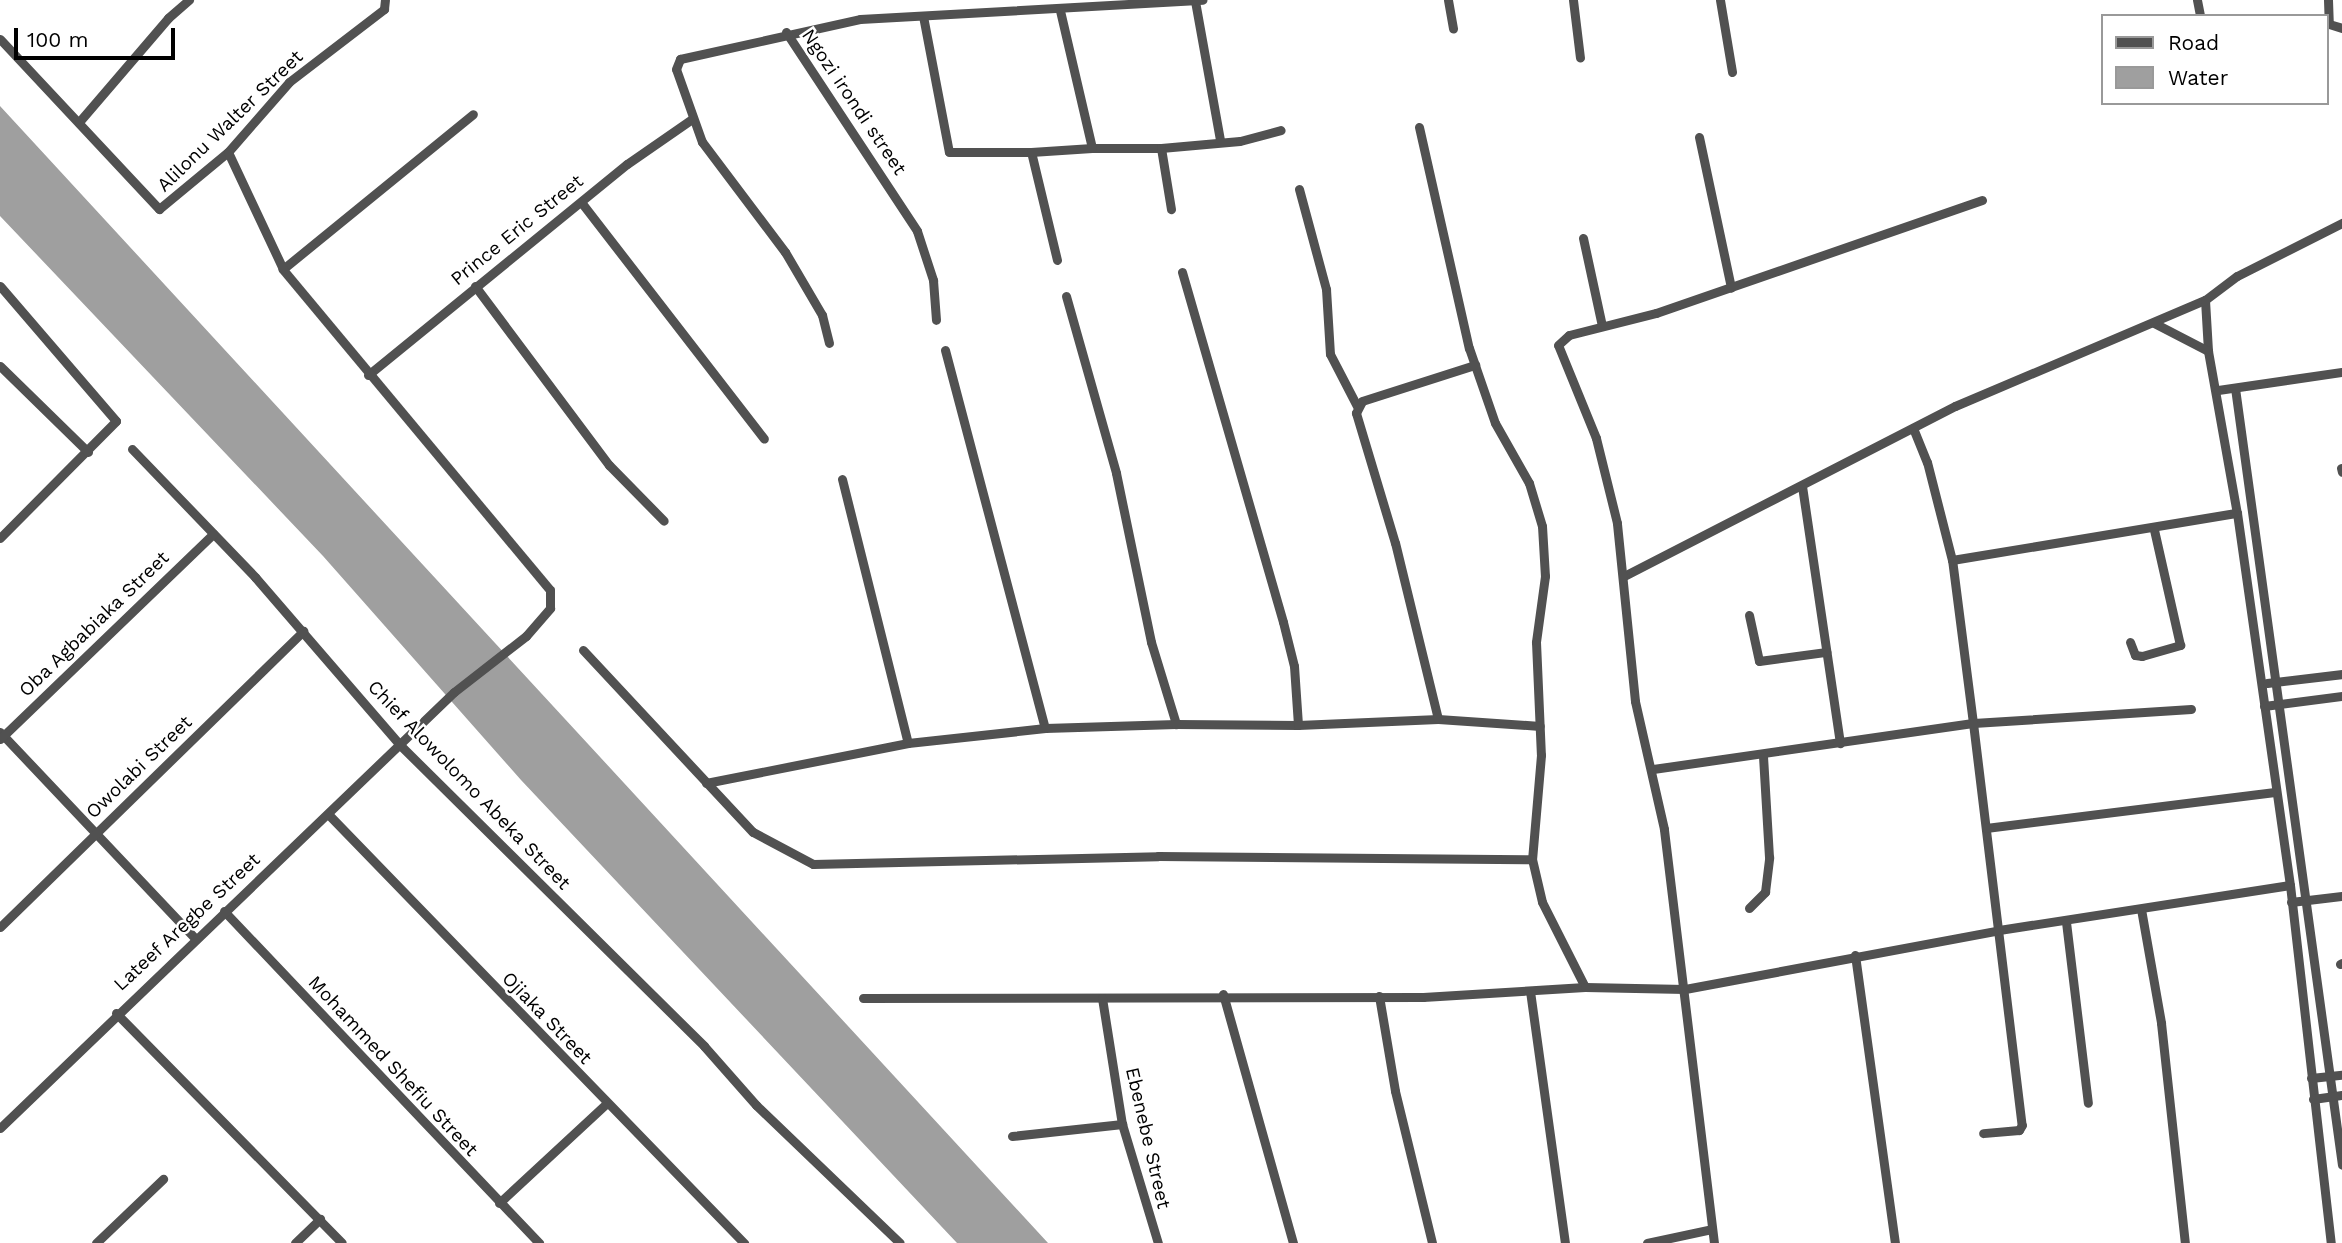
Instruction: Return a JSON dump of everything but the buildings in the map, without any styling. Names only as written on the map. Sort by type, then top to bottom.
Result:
[{"type":"street","points":[[0,39],[79,122],[168,18],[189,0]]},
{"type":"street","name":"Alilonu Walter Street","points":[[79,122],[159,209],[228,152],[289,82],[384,9],[385,0]]},
{"type":"street","points":[[1448,0],[1453,29]]},
{"type":"street","points":[[1573,0],[1580,58]]},
{"type":"street","points":[[1720,0],[1732,72]]},
{"type":"street","points":[[2328,0],[2329,24],[2342,28]]},
{"type":"street","points":[[829,343],[822,315],[785,252],[718,166],[692,119],[676,69],[680,60],[786,32],[860,19],[1198,1],[1220,140]]},
{"type":"street","points":[[1060,10],[1092,148]]},
{"type":"street","points":[[923,16],[949,152],[1161,148],[1220,140],[1240,141],[1281,130]]},
{"type":"street","name":"Ngozi irondi street","points":[[786,32],[893,191],[917,232],[933,280],[936,320]]},
{"type":"street","points":[[283,269],[473,114]]},
{"type":"street","name":"Prince Eric Street","points":[[368,375],[581,202],[692,119]]},
{"type":"street","points":[[1419,127],[1475,365],[1495,423],[1529,484],[1542,526],[1545,576],[1536,642],[1540,726],[1532,859],[1542,902],[1585,987]]},
{"type":"street","points":[[1699,137],[1731,288]]},
{"type":"street","points":[[1161,148],[1171,209]]},
{"type":"street","name":"Lateef Aregbe Street","points":[[0,1128],[116,1013],[400,744],[526,636],[550,608],[550,590],[368,375],[283,269],[228,152]]},
{"type":"street","points":[[1031,152],[1057,260]]},
{"type":"street","points":[[1299,189],[1326,289],[1330,354],[1357,406],[1438,719]]},
{"type":"street","points":[[1714,1243],[1685,989],[1653,769],[1635,701],[1624,576],[1596,438],[1558,345],[1563,337],[1731,288],[1982,200]]},
{"type":"street","points":[[581,202],[764,439]]},
{"type":"street","points":[[1624,576],[1955,406],[2205,300],[2237,276],[2342,223]]},
{"type":"street","points":[[1583,238],[1602,326]]},
{"type":"street","points":[[1182,272],[1283,622],[1294,666],[1298,725]]},
{"type":"street","points":[[0,286],[116,421],[0,538]]},
{"type":"street","points":[[475,286],[609,465],[664,521]]},
{"type":"street","points":[[1066,296],[1116,473],[1151,642],[1176,724]]},
{"type":"street","points":[[2205,300],[2208,351],[2218,390],[2237,513],[2290,885],[2331,1243]]},
{"type":"street","points":[[2154,323],[2208,351]]},
{"type":"street","points":[[945,350],[1045,729]]},
{"type":"street","points":[[1357,406],[1475,365]]},
{"type":"street","points":[[0,366],[88,452]]},
{"type":"street","points":[[2218,390],[2342,372]]},
{"type":"street","points":[[2235,388],[2273,682],[2330,1076],[2337,1095],[2342,1165]]},
{"type":"street","points":[[1913,428],[1927,462],[1952,560],[2022,1125],[2020,1130],[1983,1133]]},
{"type":"street","name":"Chief Alowolomo Abeka Street","points":[[132,449],[303,631],[400,744],[704,1046],[756,1105],[900,1243]]},
{"type":"street","points":[[842,479],[908,743]]},
{"type":"street","points":[[1802,486],[1840,743]]},
{"type":"street","points":[[1952,560],[2154,530],[2237,513]]},
{"type":"street","points":[[2130,642],[2135,656],[2180,645],[2154,530]]},
{"type":"street","name":"Oba Agbabiaka Street","points":[[1,735],[213,534]]},
{"type":"street","points":[[1749,615],[1759,662],[1826,652]]},
{"type":"street","name":"Owolabi Street","points":[[0,927],[303,631]]},
{"type":"street","points":[[583,650],[752,832],[813,864],[1158,856],[1532,859]]},
{"type":"street","points":[[2260,684],[2342,674]]},
{"type":"street","points":[[2264,706],[2342,696]]},
{"type":"street","points":[[1653,769],[1973,723],[2192,709]]},
{"type":"street","points":[[706,783],[908,743],[1045,729],[1176,724],[1298,725],[1438,719],[1540,726]]},
{"type":"street","points":[[1,735],[97,832],[195,938]]},
{"type":"street","points":[[1749,908],[1765,892],[1769,857],[1763,755]]},
{"type":"street","points":[[1986,828],[2275,792]]},
{"type":"street","name":"Ojiaka Street","points":[[328,814],[606,1104],[744,1243]]},
{"type":"street","points":[[863,998],[1102,998],[1223,994],[1379,996],[1585,987],[1685,989],[1999,930],[2066,922],[2290,885]]},
{"type":"street","points":[[2291,902],[2342,897]]},
{"type":"street","points":[[2141,909],[2161,1023],[2185,1243]]},
{"type":"street","name":"Mohammed Shefiu Street","points":[[224,912],[539,1243]]},
{"type":"street","points":[[2066,922],[2088,1103]]},
{"type":"street","points":[[1855,955],[1895,1243]]},
{"type":"street","points":[[1530,991],[1565,1243]]},
{"type":"street","points":[[1223,994],[1293,1243]]},
{"type":"street","points":[[1379,996],[1395,1091],[1432,1243]]},
{"type":"street","name":"Ebenebe Street","points":[[1102,998],[1122,1124],[1158,1243]]},
{"type":"street","points":[[116,1013],[342,1243]]},
{"type":"street","points":[[2311,1078],[2342,1075]]},
{"type":"street","points":[[2313,1099],[2337,1095]]},
{"type":"street","points":[[499,1203],[606,1104]]},
{"type":"street","points":[[1013,1136],[1122,1124]]},
{"type":"street","points":[[96,1243],[163,1179]]},
{"type":"street","points":[[295,1243],[320,1219]]},
{"type":"street","points":[[1647,1243],[1712,1229]]},
{"type":"water","points":[[0,106],[1048,1243],[957,1243],[521,780],[323,556],[0,216]]}]
